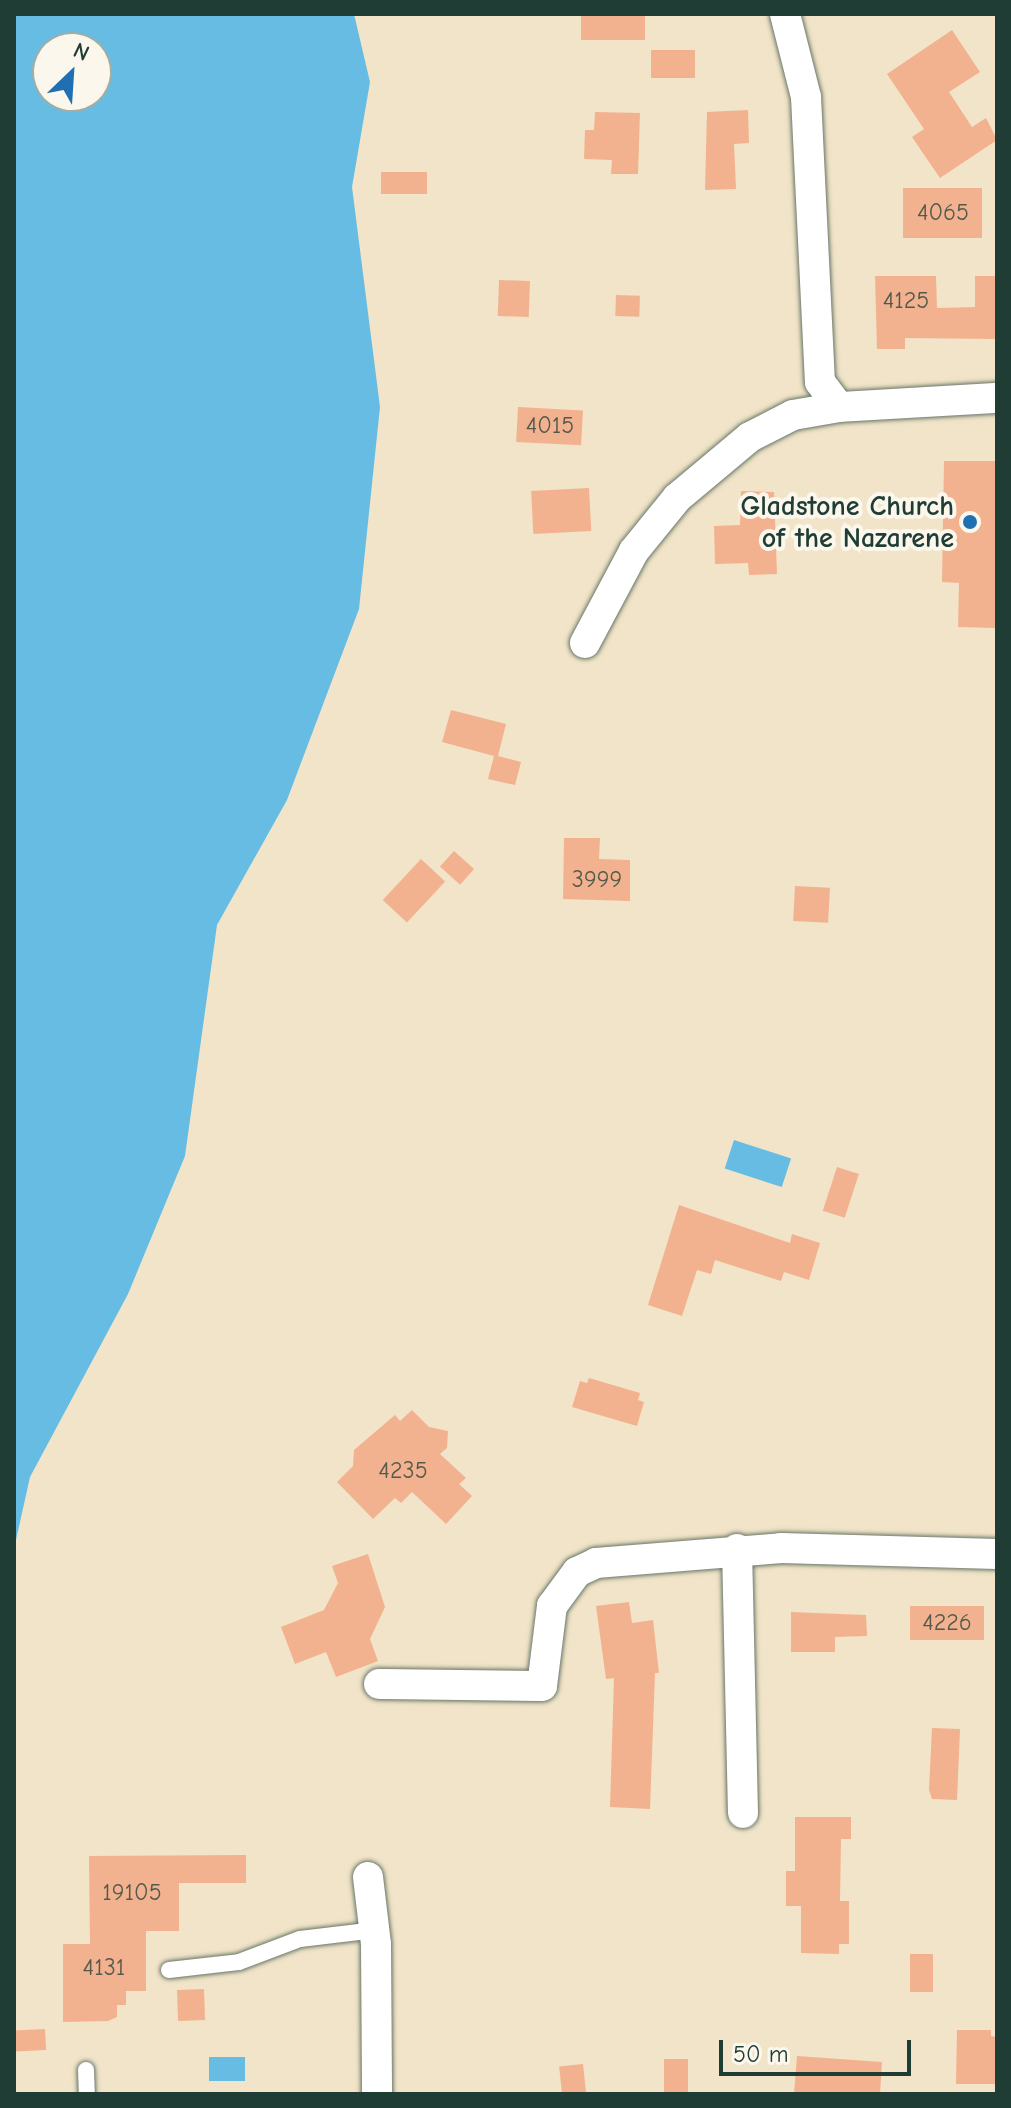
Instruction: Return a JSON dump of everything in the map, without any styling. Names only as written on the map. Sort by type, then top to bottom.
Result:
[{"type":"street","points":[[785,14],[806,97],[820,382],[839,407]]},
{"type":"street","points":[[585,643],[634,551],[710,466],[793,415],[839,407],[997,398]]},
{"type":"street","points":[[737,1549],[743,1813]]},
{"type":"street","points":[[379,1684],[542,1686],[545,1626],[562,1587],[577,1572],[606,1561],[737,1549],[997,1554]]},
{"type":"street","points":[[368,1877],[375,1930],[377,2094]]},
{"type":"lane","points":[[169,1970],[239,1962],[300,1939],[375,1930]]},
{"type":"lane","points":[[86,2070],[87,2094]]},
{"type":"water","points":[[14,14],[354,14],[370,82],[352,187],[380,407],[359,609],[287,800],[217,925],[185,1156],[128,1294],[30,1477],[14,1549]]},
{"type":"water","points":[[734,1140],[791,1159],[782,1187],[725,1169]]},
{"type":"water","points":[[209,2057],[245,2057],[245,2081],[209,2081]]},
{"type":"building","points":[[581,14],[645,14],[645,40],[581,40]]},
{"type":"building","points":[[952,30],[980,72],[949,92],[972,127],[986,118],[997,140],[940,178],[912,137],[924,129],[887,74]]},
{"type":"building","points":[[651,50],[695,50],[695,78],[651,78]]},
{"type":"building","points":[[748,110],[749,143],[734,144],[736,189],[705,190],[707,112]]},
{"type":"building","points":[[595,112],[640,113],[638,174],[611,174],[612,160],[584,159],[585,130],[594,130]]},
{"type":"building","points":[[381,172],[427,172],[427,194],[381,194]]},
{"type":"building","points":[[903,188],[982,188],[982,238],[903,238]]},
{"type":"building","points":[[875,276],[936,276],[937,308],[975,307],[975,276],[997,276],[997,339],[905,338],[905,349],[877,349]]},
{"type":"building","points":[[499,280],[530,281],[529,317],[498,316]]},
{"type":"building","points":[[616,295],[640,296],[639,317],[615,316]]},
{"type":"building","points":[[518,407],[583,410],[581,445],[516,442]]},
{"type":"building","name":"Gladstone Church of the Nazarene","points":[[944,461],[997,461],[997,628],[958,627],[959,583],[942,582]]},
{"type":"building","points":[[589,488],[591,531],[533,534],[531,491]]},
{"type":"building","points":[[741,491],[774,492],[777,574],[749,575],[748,563],[715,564],[714,526],[740,525]]},
{"type":"building","points":[[451,710],[506,724],[498,756],[521,762],[515,785],[488,779],[494,756],[442,742]]},
{"type":"building","points":[[564,838],[600,838],[599,859],[630,860],[630,901],[563,899]]},
{"type":"building","points":[[454,851],[474,869],[460,885],[440,867]]},
{"type":"building","points":[[421,859],[445,882],[407,922],[383,900]]},
{"type":"building","points":[[795,886],[830,888],[828,923],[793,921]]},
{"type":"building","points":[[837,1167],[859,1174],[845,1218],[823,1211]]},
{"type":"building","points":[[679,1205],[790,1243],[792,1234],[820,1243],[809,1280],[784,1272],[781,1281],[715,1260],[711,1274],[697,1270],[682,1316],[648,1305]]},
{"type":"building","points":[[589,1378],[640,1393],[638,1400],[644,1402],[637,1426],[572,1407],[580,1381],[587,1383]]},
{"type":"building","points":[[412,1410],[429,1427],[448,1431],[447,1448],[440,1454],[466,1478],[459,1484],[472,1496],[446,1524],[412,1492],[401,1503],[395,1498],[373,1519],[337,1482],[353,1466],[354,1450],[395,1415],[400,1421]]},
{"type":"building","points":[[368,1554],[385,1607],[370,1639],[378,1661],[336,1677],[326,1652],[295,1664],[281,1627],[324,1610],[338,1583],[332,1566]]},
{"type":"building","points":[[629,1602],[632,1623],[653,1620],[659,1673],[655,1673],[650,1809],[610,1807],[614,1678],[606,1679],[596,1606]]},
{"type":"building","points":[[910,1606],[984,1606],[984,1640],[910,1640]]},
{"type":"building","points":[[791,1612],[866,1615],[867,1636],[835,1637],[835,1652],[791,1652]]},
{"type":"building","points":[[932,1728],[960,1729],[957,1800],[932,1799],[929,1790]]},
{"type":"building","points":[[795,1817],[851,1817],[851,1839],[841,1839],[840,1901],[849,1901],[849,1944],[839,1944],[839,1954],[801,1953],[801,1906],[786,1906],[786,1871],[795,1871]]},
{"type":"building","points":[[246,1855],[246,1883],[179,1883],[179,1931],[146,1931],[146,1991],[126,1991],[126,2005],[117,2005],[117,2017],[108,2021],[63,2022],[63,1944],[90,1944],[89,1856]]},
{"type":"building","points":[[910,1954],[933,1954],[933,1992],[910,1992]]},
{"type":"building","points":[[204,1989],[205,2020],[178,2021],[177,1990]]},
{"type":"building","points":[[45,2029],[46,2050],[15,2052],[14,2031]]},
{"type":"building","points":[[957,2030],[991,2030],[991,2036],[997,2037],[997,2084],[956,2084]]},
{"type":"building","points":[[797,2056],[882,2062],[880,2094],[794,2094]]},
{"type":"building","points":[[664,2059],[688,2059],[688,2094],[664,2094]]},
{"type":"building","points":[[583,2064],[586,2094],[562,2094],[559,2067]]},
{"type":"place","name":"Gladstone Church of the Nazarene","points":[[970,522]]}]
